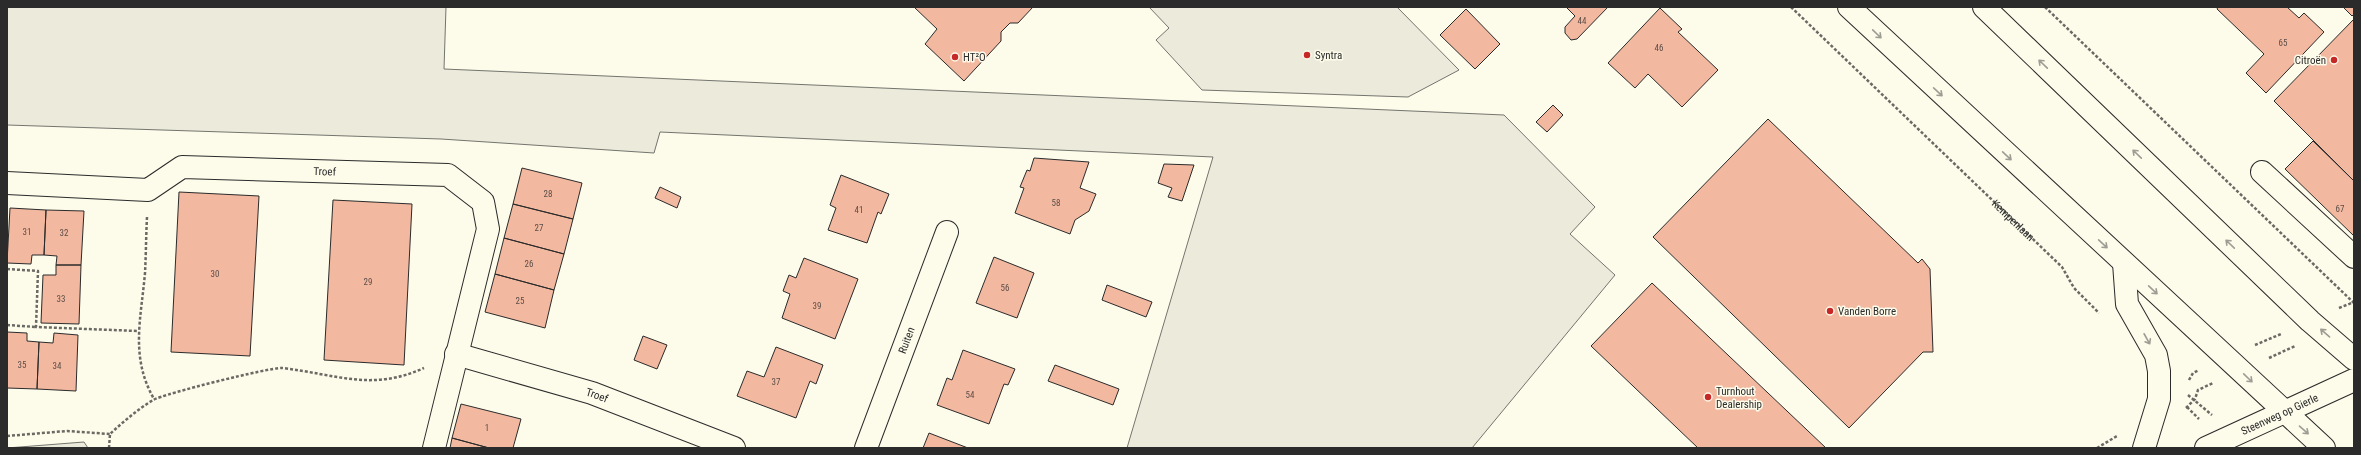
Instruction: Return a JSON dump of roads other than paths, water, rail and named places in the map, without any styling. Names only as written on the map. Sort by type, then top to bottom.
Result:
[{"type":"main road","points":[[1849,7],[2284,413],[2324,448]]},
{"type":"main road","points":[[1984,7],[2310,321],[2354,359]]},
{"type":"main road","name":"Troef","points":[[7,183],[148,190],[182,167],[448,175],[483,202],[488,229],[434,448]]},
{"type":"main road","points":[[2262,172],[2354,257]]},
{"type":"main road","name":"Ruiten","points":[[866,448],[947,232]]},
{"type":"main road","points":[[2124,264],[2127,304],[2156,355],[2159,371],[2159,399],[2144,448]]},
{"type":"main road","name":"Troef","points":[[456,354],[592,393],[734,448]]},
{"type":"main road","name":"Steenweg op Gierle","points":[[2206,448],[2354,380]]},
{"type":"place","name":"Syntra","points":[[1307,55]]},
{"type":"place","name":"HT²O","points":[[955,57]]},
{"type":"place","name":"Citroën","points":[[2334,60]]},
{"type":"place","name":"Vanden Borre","points":[[1830,311]]},
{"type":"place","name":"Turnhout Dealership","points":[[1708,397]]}]
